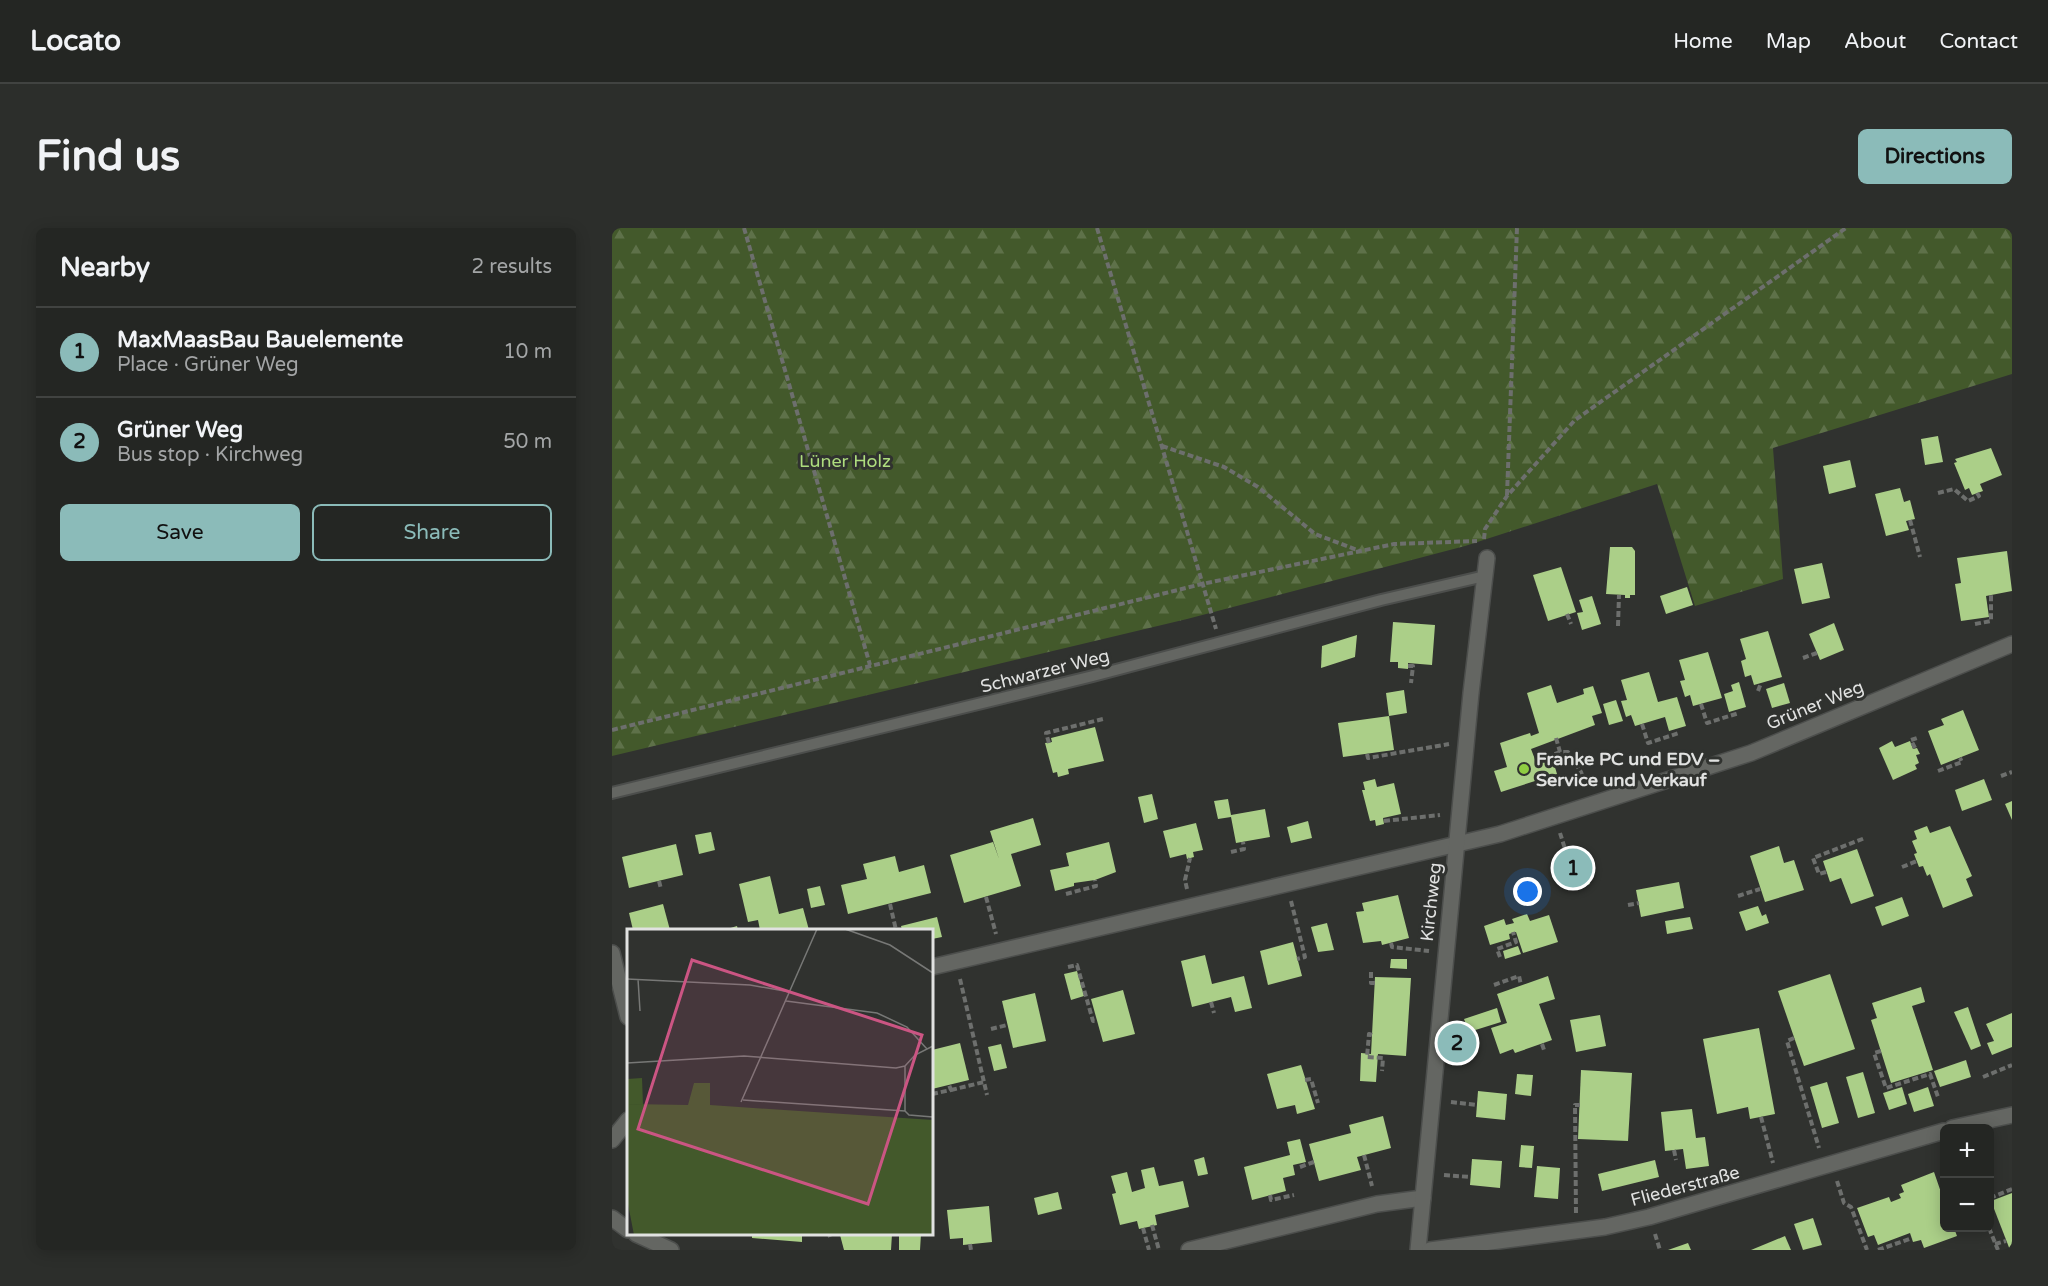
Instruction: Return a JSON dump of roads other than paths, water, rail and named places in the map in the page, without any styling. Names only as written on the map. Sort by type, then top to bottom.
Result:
[{"type":"street","name":"Kirchweg","points":[[1418,1250],[1445,953],[1487,558]]},
{"type":"street","name":"Grüner Weg","points":[[933,967],[1456,844],[1592,805],[1774,744],[2012,644]]},
{"type":"street","points":[[612,953],[627,1013]]},
{"type":"street","points":[[1970,1124],[2012,1115]]},
{"type":"street","points":[[612,1140],[627,1121]]},
{"type":"street","name":"Fliederstraße","points":[[1430,1250],[1575,1231],[1649,1217],[1940,1132]]},
{"type":"street","points":[[1189,1250],[1377,1204],[1423,1198]]},
{"type":"street","points":[[612,1218],[627,1229]]},
{"type":"street","points":[[640,1235],[671,1250]]},
{"type":"lane","name":"Schwarzer Weg","points":[[612,793],[1221,644],[1382,600],[1485,576]]},
{"type":"place","name":"Franke PC und EDV – Service und Verkauf","points":[[1524,769]]},
{"type":"place","name":"MaxMaasBau Bauelemente","points":[[1573,868]]},
{"type":"place","name":"Grüner Weg","points":[[1457,1043]]},
{"type":"park label","name":"Lüner Holz","points":[[845,461]]}]
